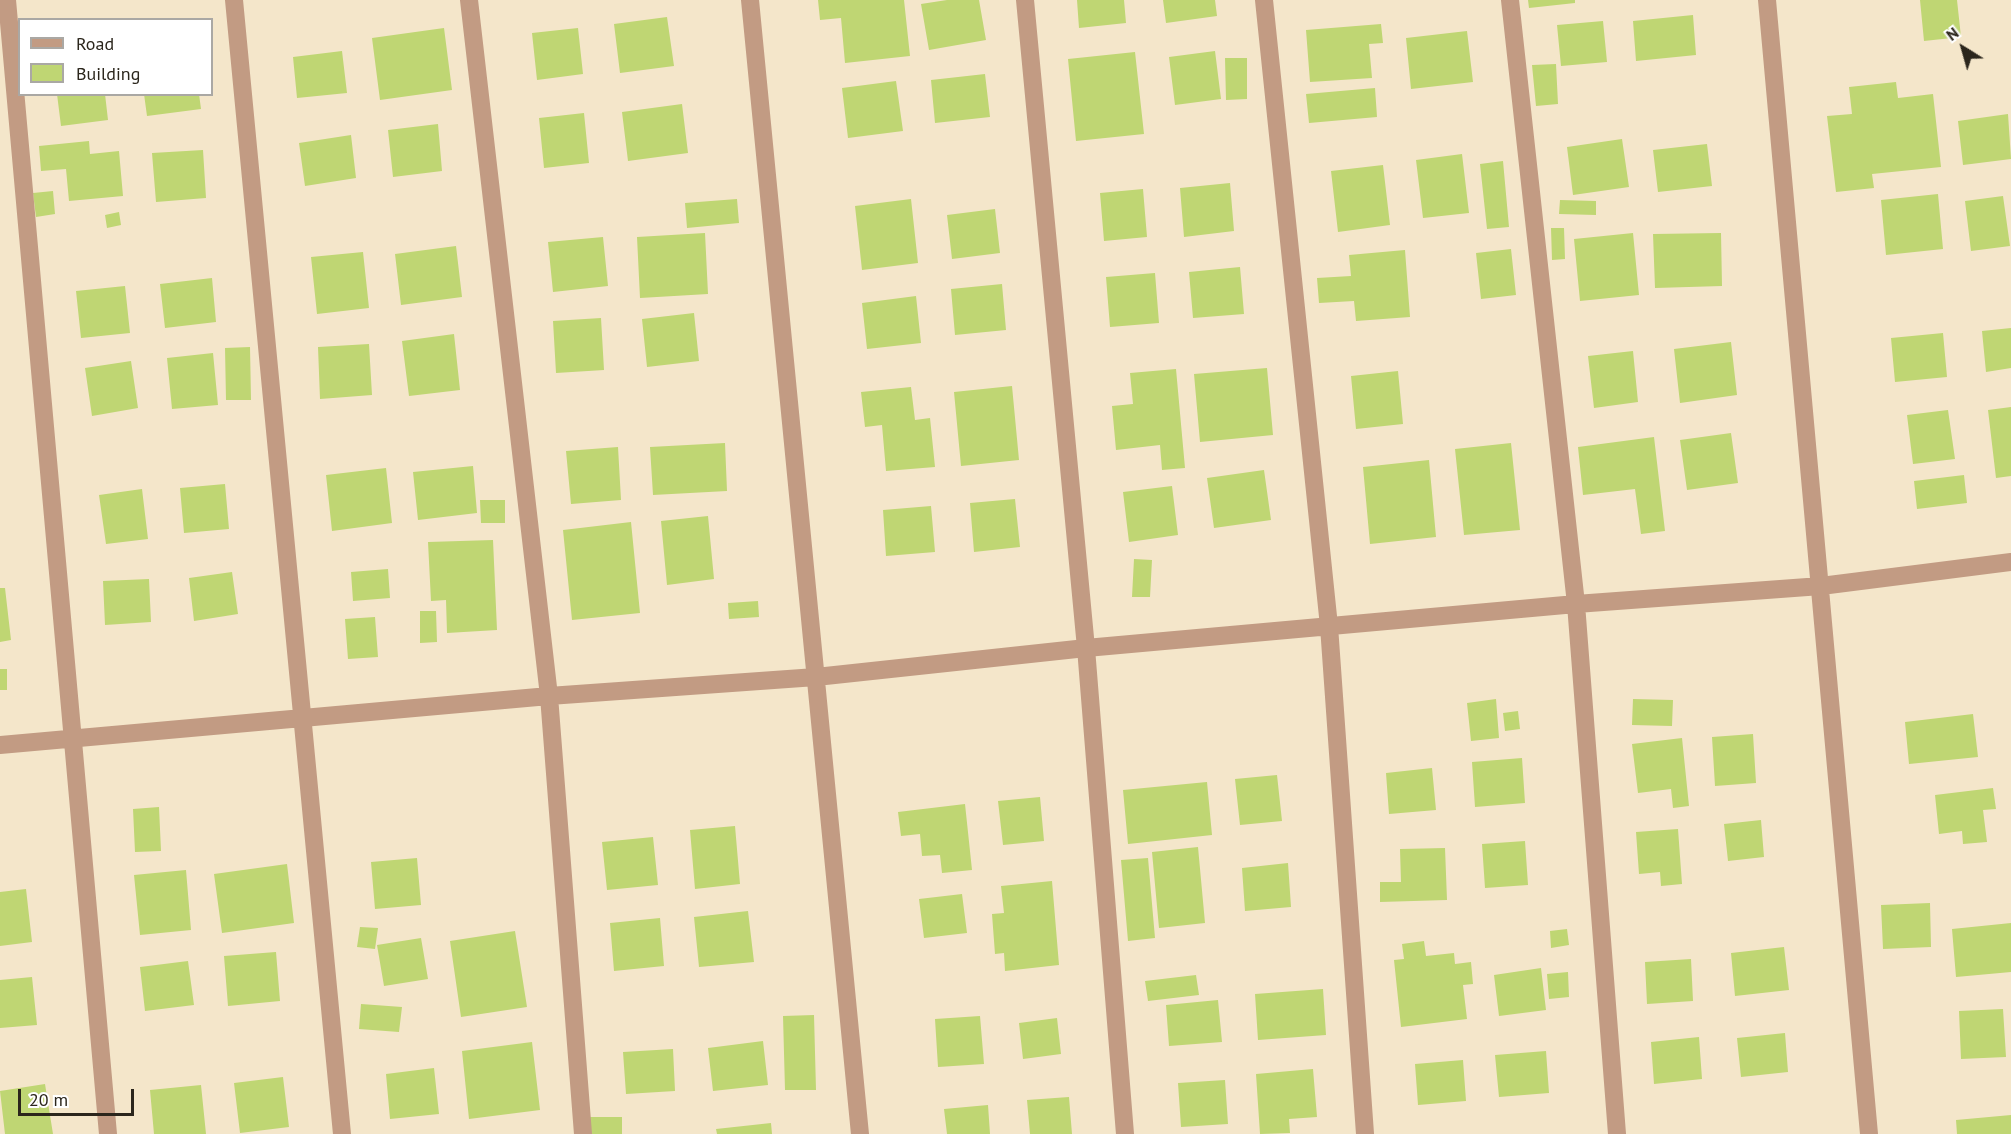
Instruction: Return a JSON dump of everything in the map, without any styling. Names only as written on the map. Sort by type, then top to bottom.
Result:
[{"type":"street","points":[[7,0],[71,739],[108,1134]]},
{"type":"street","points":[[234,0],[342,1134]]},
{"type":"street","points":[[469,0],[549,696],[583,1134]]},
{"type":"street","points":[[750,0],[860,1134]]},
{"type":"street","points":[[1025,0],[1086,648],[1125,1134]]},
{"type":"street","points":[[1264,0],[1329,626],[1365,1134]]},
{"type":"street","points":[[1510,0],[1576,604],[1617,1134]]},
{"type":"street","points":[[1767,0],[1869,1134]]},
{"type":"street","points":[[0,745],[549,696],[816,677],[1086,648],[1576,604],[1821,586],[2011,562]]},
{"type":"building","points":[[818,0],[904,0],[910,56],[845,63],[841,18],[820,20]]},
{"type":"building","points":[[947,0],[979,0],[986,40],[929,50],[921,4]]},
{"type":"building","points":[[1077,0],[1124,0],[1126,23],[1079,28]]},
{"type":"building","points":[[1163,0],[1215,0],[1217,16],[1166,23]]},
{"type":"building","points":[[1528,0],[1575,0],[1575,3],[1529,8]]},
{"type":"building","points":[[1920,0],[1957,0],[1961,37],[1924,41]]},
{"type":"building","points":[[1693,15],[1696,55],[1636,61],[1633,21]]},
{"type":"building","points":[[667,17],[674,66],[620,73],[614,24]]},
{"type":"building","points":[[1603,21],[1607,62],[1561,66],[1557,25]]},
{"type":"building","points":[[1381,24],[1383,43],[1369,44],[1372,78],[1310,82],[1306,30]]},
{"type":"building","points":[[444,28],[452,90],[380,100],[372,38]]},
{"type":"building","points":[[578,28],[583,74],[537,80],[532,33]]},
{"type":"building","points":[[1467,31],[1473,82],[1411,89],[1406,38]]},
{"type":"building","points":[[342,51],[347,93],[297,98],[293,57]]},
{"type":"building","points":[[1215,51],[1221,99],[1175,105],[1169,57]]},
{"type":"building","points":[[1135,52],[1144,134],[1076,141],[1068,59]]},
{"type":"building","points":[[1225,58],[1247,58],[1247,99],[1226,100]]},
{"type":"building","points":[[1556,64],[1558,104],[1536,106],[1532,65]]},
{"type":"building","points":[[985,74],[990,117],[935,123],[931,80]]},
{"type":"building","points":[[896,81],[903,131],[848,138],[842,88]]},
{"type":"building","points":[[1896,82],[1898,98],[1933,94],[1941,167],[1872,174],[1874,188],[1836,192],[1827,116],[1852,114],[1849,87]]},
{"type":"building","points":[[1375,88],[1377,117],[1309,123],[1306,94]]},
{"type":"building","points":[[57,96],[105,96],[108,120],[61,126]]},
{"type":"building","points":[[144,96],[199,96],[201,109],[147,116]]},
{"type":"building","points":[[682,104],[688,153],[628,161],[622,112]]},
{"type":"building","points":[[584,113],[589,163],[544,168],[539,118]]},
{"type":"building","points":[[2008,114],[2011,159],[1963,165],[1958,121]]},
{"type":"building","points":[[438,124],[442,171],[393,177],[388,130]]},
{"type":"building","points":[[351,135],[356,178],[305,186],[299,143]]},
{"type":"building","points":[[1622,139],[1629,187],[1573,195],[1567,147]]},
{"type":"building","points":[[89,141],[90,154],[119,151],[123,196],[69,201],[66,169],[41,171],[39,146]]},
{"type":"building","points":[[1707,144],[1712,186],[1658,192],[1653,150]]},
{"type":"building","points":[[203,150],[206,198],[156,202],[152,153]]},
{"type":"building","points":[[1462,154],[1469,213],[1423,218],[1416,160]]},
{"type":"building","points":[[1503,161],[1509,227],[1487,229],[1480,164]]},
{"type":"building","points":[[1383,165],[1390,225],[1338,232],[1331,171]]},
{"type":"building","points":[[1230,183],[1234,231],[1184,237],[1180,188]]},
{"type":"building","points":[[1143,189],[1147,237],[1104,241],[1100,193]]},
{"type":"building","points":[[53,191],[55,214],[36,217],[33,193]]},
{"type":"building","points":[[1938,194],[1943,249],[1886,255],[1881,200]]},
{"type":"building","points":[[2003,196],[2010,246],[1971,251],[1965,201]]},
{"type":"building","points":[[737,199],[739,223],[687,228],[685,203]]},
{"type":"building","points":[[911,199],[918,263],[862,270],[855,206]]},
{"type":"building","points":[[1560,200],[1596,201],[1596,215],[1559,214]]},
{"type":"building","points":[[995,209],[1000,253],[952,259],[947,215]]},
{"type":"building","points":[[119,212],[121,225],[107,228],[105,215]]},
{"type":"building","points":[[1551,228],[1564,228],[1565,259],[1552,260]]},
{"type":"building","points":[[705,233],[708,294],[640,298],[637,237]]},
{"type":"building","points":[[1633,233],[1639,295],[1580,301],[1574,239]]},
{"type":"building","points":[[1721,233],[1722,286],[1655,288],[1653,234]]},
{"type":"building","points":[[603,237],[608,286],[553,292],[548,242]]},
{"type":"building","points":[[456,246],[462,297],[401,305],[395,254]]},
{"type":"building","points":[[1511,249],[1516,295],[1481,299],[1476,253]]},
{"type":"building","points":[[1405,250],[1410,317],[1356,321],[1354,301],[1319,303],[1317,278],[1351,276],[1349,255]]},
{"type":"building","points":[[363,252],[369,308],[317,314],[311,257]]},
{"type":"building","points":[[1240,267],[1244,314],[1193,318],[1189,272]]},
{"type":"building","points":[[1155,273],[1159,323],[1110,327],[1106,277]]},
{"type":"building","points":[[212,278],[216,322],[165,328],[160,284]]},
{"type":"building","points":[[1002,284],[1006,330],[955,335],[951,289]]},
{"type":"building","points":[[125,286],[130,333],[81,338],[76,291]]},
{"type":"building","points":[[916,296],[921,343],[867,349],[862,303]]},
{"type":"building","points":[[694,313],[699,361],[647,367],[642,319]]},
{"type":"building","points":[[601,318],[604,370],[556,373],[553,321]]},
{"type":"building","points":[[2011,328],[2011,368],[1986,372],[1982,331]]},
{"type":"building","points":[[1943,333],[1947,377],[1895,382],[1891,338]]},
{"type":"building","points":[[454,334],[460,390],[409,396],[402,341]]},
{"type":"building","points":[[1731,342],[1737,395],[1680,403],[1674,349]]},
{"type":"building","points":[[369,344],[372,395],[320,399],[318,347]]},
{"type":"building","points":[[250,347],[251,400],[226,400],[225,348]]},
{"type":"building","points":[[1633,351],[1638,402],[1594,408],[1588,356]]},
{"type":"building","points":[[213,353],[218,405],[172,409],[167,358]]},
{"type":"building","points":[[131,361],[138,408],[92,416],[85,368]]},
{"type":"building","points":[[1267,368],[1273,435],[1200,442],[1194,374]]},
{"type":"building","points":[[1176,369],[1185,468],[1162,470],[1160,445],[1116,450],[1112,406],[1133,404],[1130,373]]},
{"type":"building","points":[[1398,371],[1403,424],[1356,429],[1351,376]]},
{"type":"building","points":[[1012,386],[1019,460],[961,466],[954,392]]},
{"type":"building","points":[[911,387],[915,420],[930,418],[935,467],[886,471],[882,425],[865,427],[861,392]]},
{"type":"building","points":[[2011,407],[2011,476],[1996,478],[1988,410]]},
{"type":"building","points":[[1948,410],[1955,459],[1913,464],[1907,415]]},
{"type":"building","points":[[1731,433],[1738,483],[1687,490],[1680,440]]},
{"type":"building","points":[[1654,437],[1665,531],[1641,534],[1635,489],[1583,495],[1578,447]]},
{"type":"building","points":[[725,443],[727,491],[653,495],[650,447]]},
{"type":"building","points":[[1511,443],[1520,530],[1464,535],[1455,449]]},
{"type":"building","points":[[618,447],[621,500],[571,504],[566,451]]},
{"type":"building","points":[[1429,460],[1436,537],[1370,544],[1363,467]]},
{"type":"building","points":[[473,466],[477,513],[418,520],[413,472]]},
{"type":"building","points":[[386,468],[392,523],[332,531],[326,475]]},
{"type":"building","points":[[1264,470],[1271,520],[1214,528],[1207,478]]},
{"type":"building","points":[[1964,475],[1967,503],[1917,509],[1914,481]]},
{"type":"building","points":[[225,484],[229,529],[184,533],[180,488]]},
{"type":"building","points":[[1172,486],[1178,535],[1129,542],[1123,492]]},
{"type":"building","points":[[142,489],[148,539],[106,544],[99,495]]},
{"type":"building","points":[[1015,499],[1020,547],[974,552],[970,503]]},
{"type":"building","points":[[480,500],[505,500],[505,523],[481,523]]},
{"type":"building","points":[[931,506],[935,552],[886,556],[883,510]]},
{"type":"building","points":[[708,516],[714,579],[667,585],[661,521]]},
{"type":"building","points":[[631,522],[640,613],[572,620],[563,530]]},
{"type":"building","points":[[493,540],[497,630],[447,633],[446,600],[431,601],[428,542]]},
{"type":"building","points":[[1134,559],[1152,560],[1150,597],[1132,597]]},
{"type":"building","points":[[388,569],[390,598],[353,601],[351,572]]},
{"type":"building","points":[[232,572],[238,614],[194,621],[189,578]]},
{"type":"building","points":[[149,579],[151,622],[105,625],[103,581]]},
{"type":"building","points":[[0,588],[5,588],[11,640],[0,642]]},
{"type":"building","points":[[758,601],[759,617],[729,619],[728,603]]},
{"type":"building","points":[[420,611],[436,611],[437,642],[420,643]]},
{"type":"building","points":[[375,617],[378,657],[348,659],[345,619]]},
{"type":"building","points":[[0,669],[7,669],[7,690],[0,690]]},
{"type":"building","points":[[1496,699],[1499,738],[1471,741],[1467,703]]},
{"type":"building","points":[[1633,699],[1673,700],[1672,726],[1632,725]]},
{"type":"building","points":[[1518,711],[1520,729],[1505,731],[1503,713]]},
{"type":"building","points":[[1973,714],[1978,757],[1909,764],[1905,722]]},
{"type":"building","points":[[1753,734],[1756,783],[1715,786],[1712,737]]},
{"type":"building","points":[[1682,738],[1689,806],[1673,808],[1671,789],[1638,793],[1632,744]]},
{"type":"building","points":[[1522,758],[1525,803],[1475,807],[1472,762]]},
{"type":"building","points":[[1432,768],[1436,810],[1389,814],[1386,773]]},
{"type":"building","points":[[1277,775],[1282,821],[1240,825],[1235,779]]},
{"type":"building","points":[[1207,782],[1212,835],[1128,844],[1123,790]]},
{"type":"building","points":[[1993,788],[1996,809],[1983,810],[1987,842],[1963,844],[1962,831],[1939,834],[1935,795]]},
{"type":"building","points":[[1040,797],[1044,841],[1003,845],[998,801]]},
{"type":"building","points":[[965,804],[972,870],[942,873],[940,855],[922,856],[920,834],[901,836],[898,812]]},
{"type":"building","points":[[159,807],[161,851],[135,852],[133,809]]},
{"type":"building","points":[[1761,820],[1764,857],[1728,861],[1724,824]]},
{"type":"building","points":[[735,826],[740,884],[695,889],[690,830]]},
{"type":"building","points":[[1678,829],[1682,884],[1661,886],[1660,872],[1639,874],[1636,832]]},
{"type":"building","points":[[653,837],[658,885],[607,890],[602,842]]},
{"type":"building","points":[[1525,841],[1528,885],[1485,888],[1482,844]]},
{"type":"building","points":[[1198,847],[1205,923],[1159,928],[1152,852]]},
{"type":"building","points":[[1445,848],[1447,900],[1380,902],[1380,882],[1401,882],[1400,849]]},
{"type":"building","points":[[417,858],[421,905],[375,909],[371,862]]},
{"type":"building","points":[[1148,858],[1155,938],[1128,941],[1121,860]]},
{"type":"building","points":[[1288,863],[1291,907],[1245,911],[1242,868]]},
{"type":"building","points":[[287,864],[294,923],[222,933],[214,874]]},
{"type":"building","points":[[186,870],[191,930],[140,935],[134,875]]},
{"type":"building","points":[[1052,881],[1059,965],[1005,971],[1004,953],[995,954],[992,914],[1004,913],[1001,886]]},
{"type":"building","points":[[26,889],[32,942],[0,946],[0,892]]},
{"type":"building","points":[[962,894],[967,933],[924,938],[919,899]]},
{"type":"building","points":[[1930,903],[1931,947],[1883,949],[1881,905]]},
{"type":"building","points":[[748,911],[754,962],[699,967],[694,917]]},
{"type":"building","points":[[660,918],[664,966],[614,971],[610,923]]},
{"type":"building","points":[[2011,923],[2011,972],[1956,977],[1952,929]]},
{"type":"building","points":[[360,927],[378,928],[375,949],[357,947]]},
{"type":"building","points":[[1567,929],[1569,945],[1551,948],[1550,931]]},
{"type":"building","points":[[515,931],[527,1007],[461,1017],[450,941]]},
{"type":"building","points":[[421,938],[428,979],[384,986],[377,945]]},
{"type":"building","points":[[1424,941],[1426,956],[1454,953],[1455,964],[1471,962],[1473,984],[1463,985],[1467,1019],[1401,1027],[1394,960],[1404,959],[1402,944]]},
{"type":"building","points":[[1784,947],[1789,990],[1735,996],[1731,953]]},
{"type":"building","points":[[276,952],[280,1001],[228,1006],[224,956]]},
{"type":"building","points":[[1691,959],[1693,1001],[1647,1004],[1645,962]]},
{"type":"building","points":[[188,961],[194,1005],[145,1011],[140,967]]},
{"type":"building","points":[[1541,968],[1546,1010],[1499,1016],[1494,975]]},
{"type":"building","points":[[1568,972],[1569,997],[1549,999],[1547,974]]},
{"type":"building","points":[[1196,975],[1199,995],[1148,1001],[1145,981]]},
{"type":"building","points":[[32,977],[37,1025],[0,1028],[0,980]]},
{"type":"building","points":[[1323,989],[1326,1035],[1258,1040],[1255,994]]},
{"type":"building","points":[[1218,1000],[1222,1042],[1169,1046],[1166,1005]]},
{"type":"building","points":[[361,1004],[402,1007],[399,1032],[359,1029]]},
{"type":"building","points":[[2003,1009],[2006,1057],[1961,1059],[1959,1011]]},
{"type":"building","points":[[814,1015],[816,1090],[785,1090],[783,1016]]},
{"type":"building","points":[[980,1016],[984,1064],[938,1067],[935,1019]]},
{"type":"building","points":[[1057,1018],[1061,1054],[1023,1059],[1019,1023]]},
{"type":"building","points":[[1785,1033],[1788,1072],[1741,1077],[1737,1038]]},
{"type":"building","points":[[1699,1037],[1702,1079],[1654,1084],[1651,1042]]},
{"type":"building","points":[[763,1041],[768,1085],[713,1091],[708,1048]]},
{"type":"building","points":[[532,1042],[540,1110],[469,1119],[462,1051]]},
{"type":"building","points":[[673,1049],[675,1091],[626,1094],[623,1052]]},
{"type":"building","points":[[1546,1051],[1549,1093],[1499,1097],[1495,1055]]},
{"type":"building","points":[[1463,1060],[1466,1101],[1418,1105],[1415,1064]]},
{"type":"building","points":[[434,1068],[439,1114],[390,1119],[386,1074]]},
{"type":"building","points":[[1313,1069],[1317,1117],[1289,1119],[1290,1133],[1260,1134],[1256,1074]]},
{"type":"building","points":[[283,1077],[289,1127],[240,1133],[234,1083]]},
{"type":"building","points":[[1225,1080],[1228,1124],[1181,1127],[1178,1083]]},
{"type":"building","points":[[45,1084],[53,1134],[5,1134],[0,1091]]},
{"type":"building","points":[[201,1085],[206,1134],[154,1134],[150,1090]]},
{"type":"building","points":[[1069,1097],[1072,1134],[1030,1134],[1027,1100]]},
{"type":"building","points":[[988,1105],[990,1134],[947,1134],[944,1109]]},
{"type":"building","points":[[2011,1115],[2011,1134],[1957,1134],[1956,1120]]},
{"type":"building","points":[[590,1117],[622,1117],[622,1134],[590,1134]]},
{"type":"building","points":[[771,1123],[772,1134],[717,1134],[716,1129]]}]
